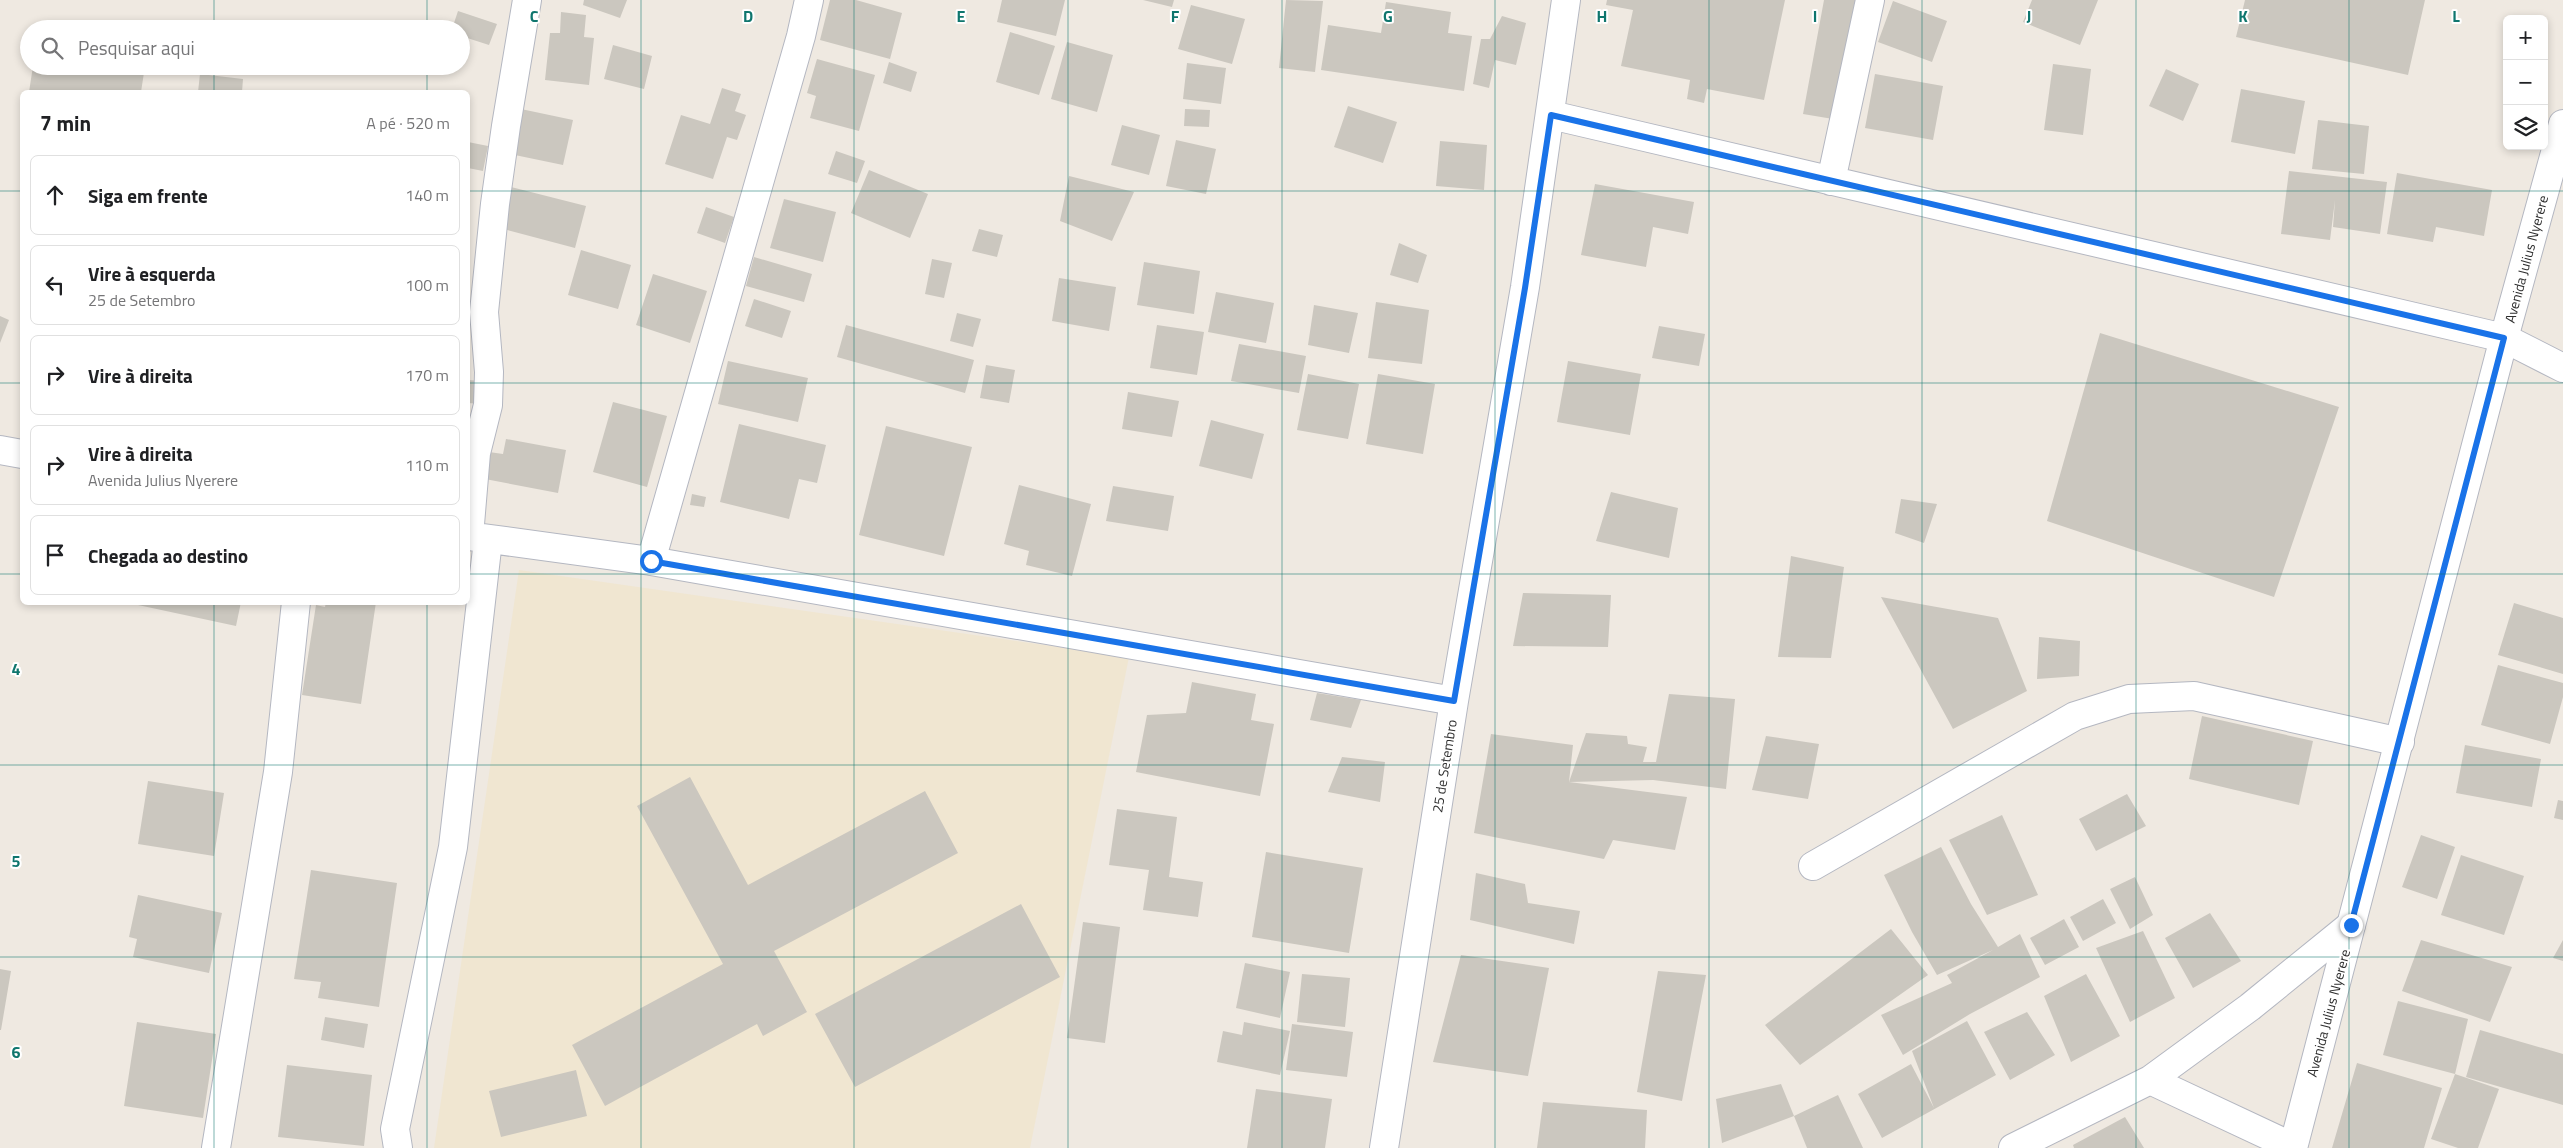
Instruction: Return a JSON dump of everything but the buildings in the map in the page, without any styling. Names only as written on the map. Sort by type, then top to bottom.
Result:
[{"type":"street","points":[[398,1148],[395,1129],[453,847],[475,537],[476,453],[488,406],[489,372],[484,312],[506,126],[527,0]]},
{"type":"street","points":[[651,561],[801,36],[809,0]]},
{"type":"street","name":"25 de Setembro","points":[[1384,1148],[1454,701],[1524,297],[1566,0]]},
{"type":"street","points":[[1831,181],[1870,0]]},
{"type":"street","points":[[1551,115],[2504,338],[2563,368]]},
{"type":"street","name":"Avenida Julius Nyerere","points":[[2293,1147],[2504,338],[2563,124]]},
{"type":"street","points":[[0,450],[20,454]]},
{"type":"street","points":[[475,537],[651,561],[1454,701]]},
{"type":"street","points":[[216,1148],[278,772],[296,605]]},
{"type":"street","points":[[1813,866],[2075,716],[2129,699],[2194,696],[2400,742]]},
{"type":"street","points":[[2013,1148],[2150,1080],[2250,1007],[2351,925]]},
{"type":"street","points":[[2150,1080],[2293,1147]]},
{"type":"shaded area","points":[[519,570],[1129,657],[1030,1148],[434,1148]]},
{"type":"route","points":[[651,561],[1454,701],[1525,288],[1551,115],[2504,338],[2351,925]]}]
